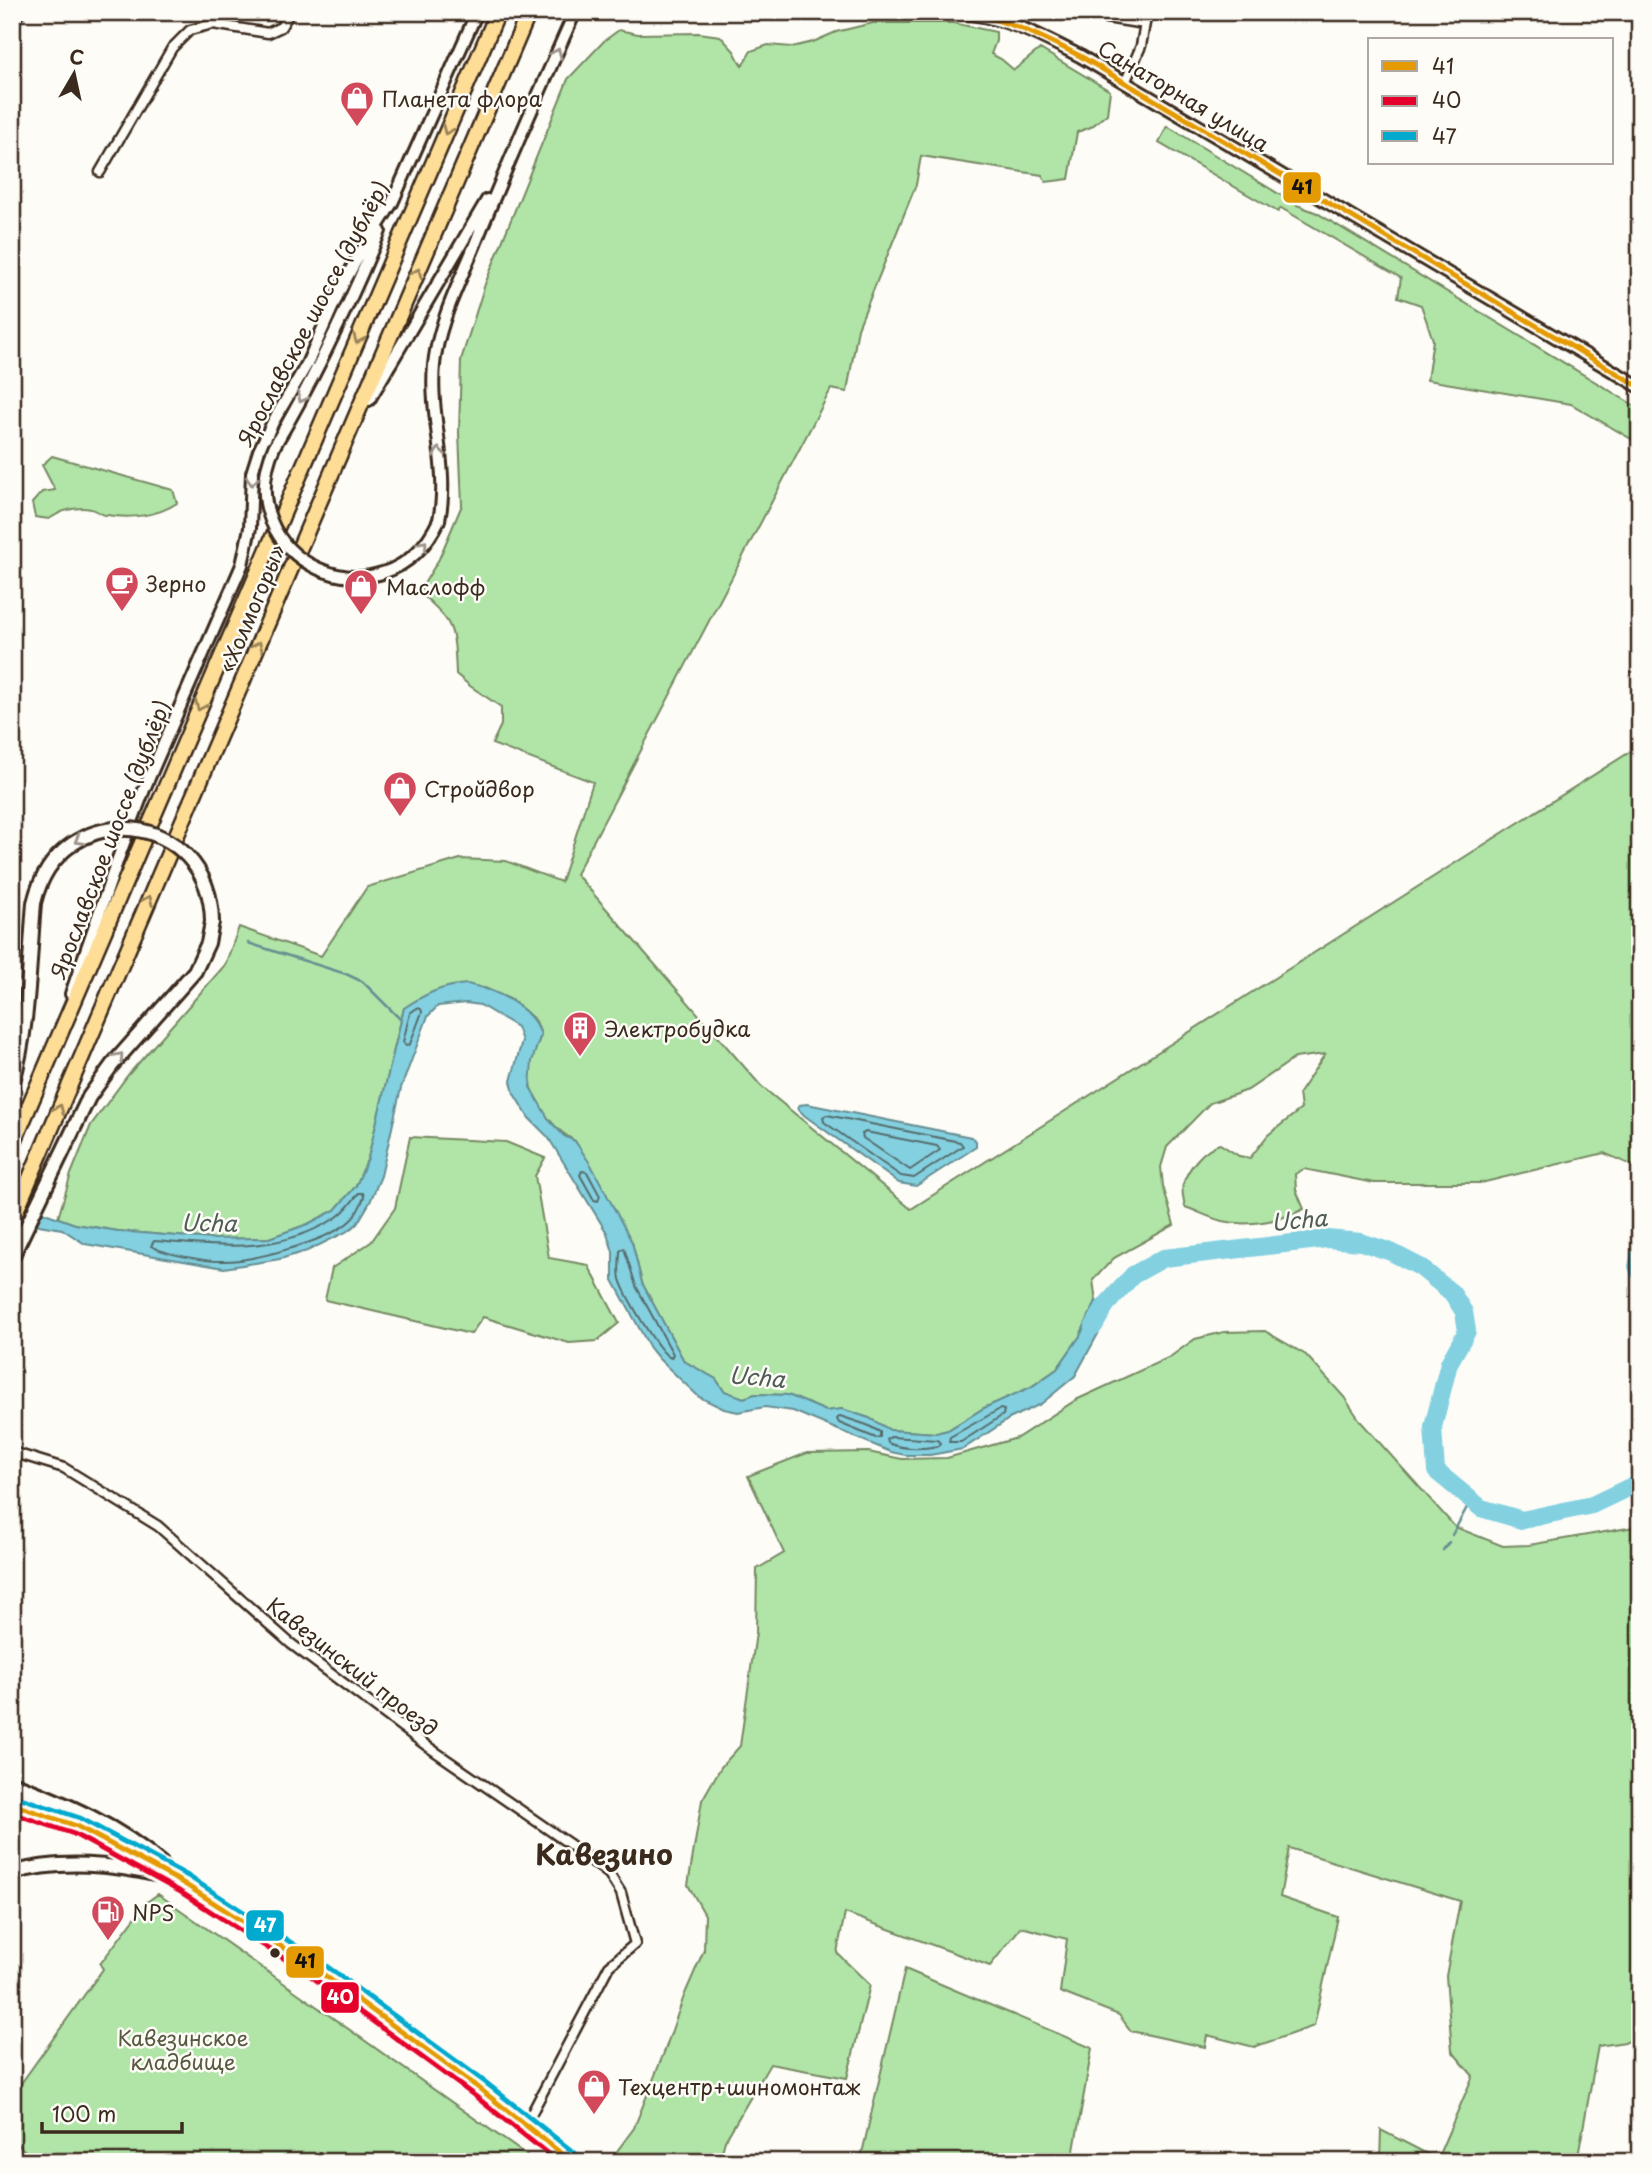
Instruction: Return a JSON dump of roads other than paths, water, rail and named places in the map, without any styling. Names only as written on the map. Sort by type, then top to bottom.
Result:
[{"type":"highway","name":"«Холмогоры»","points":[[12,1146],[498,12]]},
{"type":"highway","name":"«Холмогоры»","points":[[12,1220],[529,12]]},
{"type":"main road","points":[[12,1085],[19,1063],[24,1024],[34,903],[44,873],[64,849],[101,831],[132,829],[162,837],[187,856],[200,872],[208,891],[212,922],[208,943],[200,962],[112,1065],[89,1097],[12,1257]]},
{"type":"main road","points":[[12,1783],[97,1819],[140,1846],[183,1883]]},
{"type":"main road","points":[[12,1804],[77,1826],[183,1883],[313,1967],[526,2124],[572,2162]]},
{"type":"main road","points":[[12,1873],[37,1867],[82,1865],[145,1872],[183,1883]]},
{"type":"street","points":[[12,23],[21,12]]},
{"type":"street","points":[[100,172],[173,48],[190,30],[213,24],[268,33],[281,27],[290,12]]},
{"type":"street","name":"Ярославское шоссе (дублёр)","points":[[44,1070],[141,799],[242,565],[250,528],[252,473],[259,451],[307,364],[359,255],[392,203],[477,12]]},
{"type":"street","points":[[392,203],[339,327],[275,445],[265,479],[268,514],[285,545],[302,561],[322,572],[357,578],[391,570],[420,550],[439,520],[443,501],[433,408],[436,349],[445,318],[509,159],[575,12]]},
{"type":"street","name":"Санаторная улица","points":[[951,12],[992,17],[1021,26],[1080,56],[1640,387]]},
{"type":"street","points":[[1085,12],[1093,16],[1145,24]]},
{"type":"street","points":[[1125,83],[1141,46],[1147,12]]},
{"type":"street","points":[[342,448],[469,233],[509,159]]},
{"type":"street","name":"Кавезинский проезд","points":[[12,1452],[64,1468],[158,1526],[290,1643],[427,1746],[609,1874],[621,1893],[635,1944],[609,1966],[526,2124]]},
{"type":"water","points":[[467,984],[490,990],[511,1000],[536,1024],[541,1034],[532,1061],[530,1087],[549,1120],[564,1136],[575,1141],[591,1165],[632,1242],[642,1283],[684,1361],[716,1379],[724,1391],[744,1398],[755,1394],[788,1395],[826,1411],[842,1409],[869,1418],[890,1430],[936,1433],[948,1430],[984,1408],[1031,1387],[1057,1369],[1080,1336],[1096,1301],[1111,1310],[1075,1376],[1041,1404],[1009,1419],[963,1449],[930,1455],[891,1452],[793,1411],[765,1407],[738,1412],[724,1409],[699,1397],[650,1348],[613,1280],[613,1252],[607,1233],[548,1137],[529,1118],[514,1094],[511,1081],[522,1041],[517,1027],[480,1005],[466,1003],[438,1006],[428,1016],[401,1088],[381,1176],[370,1202],[357,1224],[307,1251],[280,1259],[224,1268],[85,1244],[62,1229],[39,1225],[12,1215],[12,1201],[75,1224],[118,1231],[212,1239],[269,1238],[308,1224],[335,1210],[356,1186],[368,1158],[404,1008],[434,992]]},
{"type":"water","points":[[807,1104],[971,1137],[976,1141],[976,1147],[916,1186],[899,1183],[805,1116],[798,1109],[799,1105]]},
{"type":"waterway","points":[[248,943],[346,974],[363,982],[401,1020]]},
{"type":"waterway","name":"Ucha","points":[[1094,1326],[1106,1305],[1133,1275],[1164,1258],[1327,1239],[1361,1242],[1391,1252],[1420,1267],[1452,1293],[1464,1312],[1467,1331],[1449,1363],[1433,1427],[1436,1471],[1481,1508],[1522,1520],[1592,1505],[1640,1482]]},
{"type":"waterway","name":"Ucha","points":[[1640,1255],[1637,1266],[1640,1272]]},
{"type":"waterway","points":[[1452,1535],[1471,1500]]},
{"type":"waterway","points":[[1443,1550],[1449,1542]]},
{"type":"place","name":"Планета флора","points":[[357,128]]},
{"type":"place","name":"Зерно","points":[[122,613]]},
{"type":"place","name":"Маслофф","points":[[361,616]]},
{"type":"place","name":"Стройдвор","points":[[400,818]]},
{"type":"place","name":"Электробудка","points":[[580,1058]]},
{"type":"place","name":"NPS","points":[[108,1942]]},
{"type":"place","name":"Техцентр+шиномонтаж","points":[[594,2116]]},
{"type":"district","name":"Кавезино","points":[[604,1853]]},
{"type":"park label","name":"Кавезинское кладбище","points":[[183,2049]]}]
